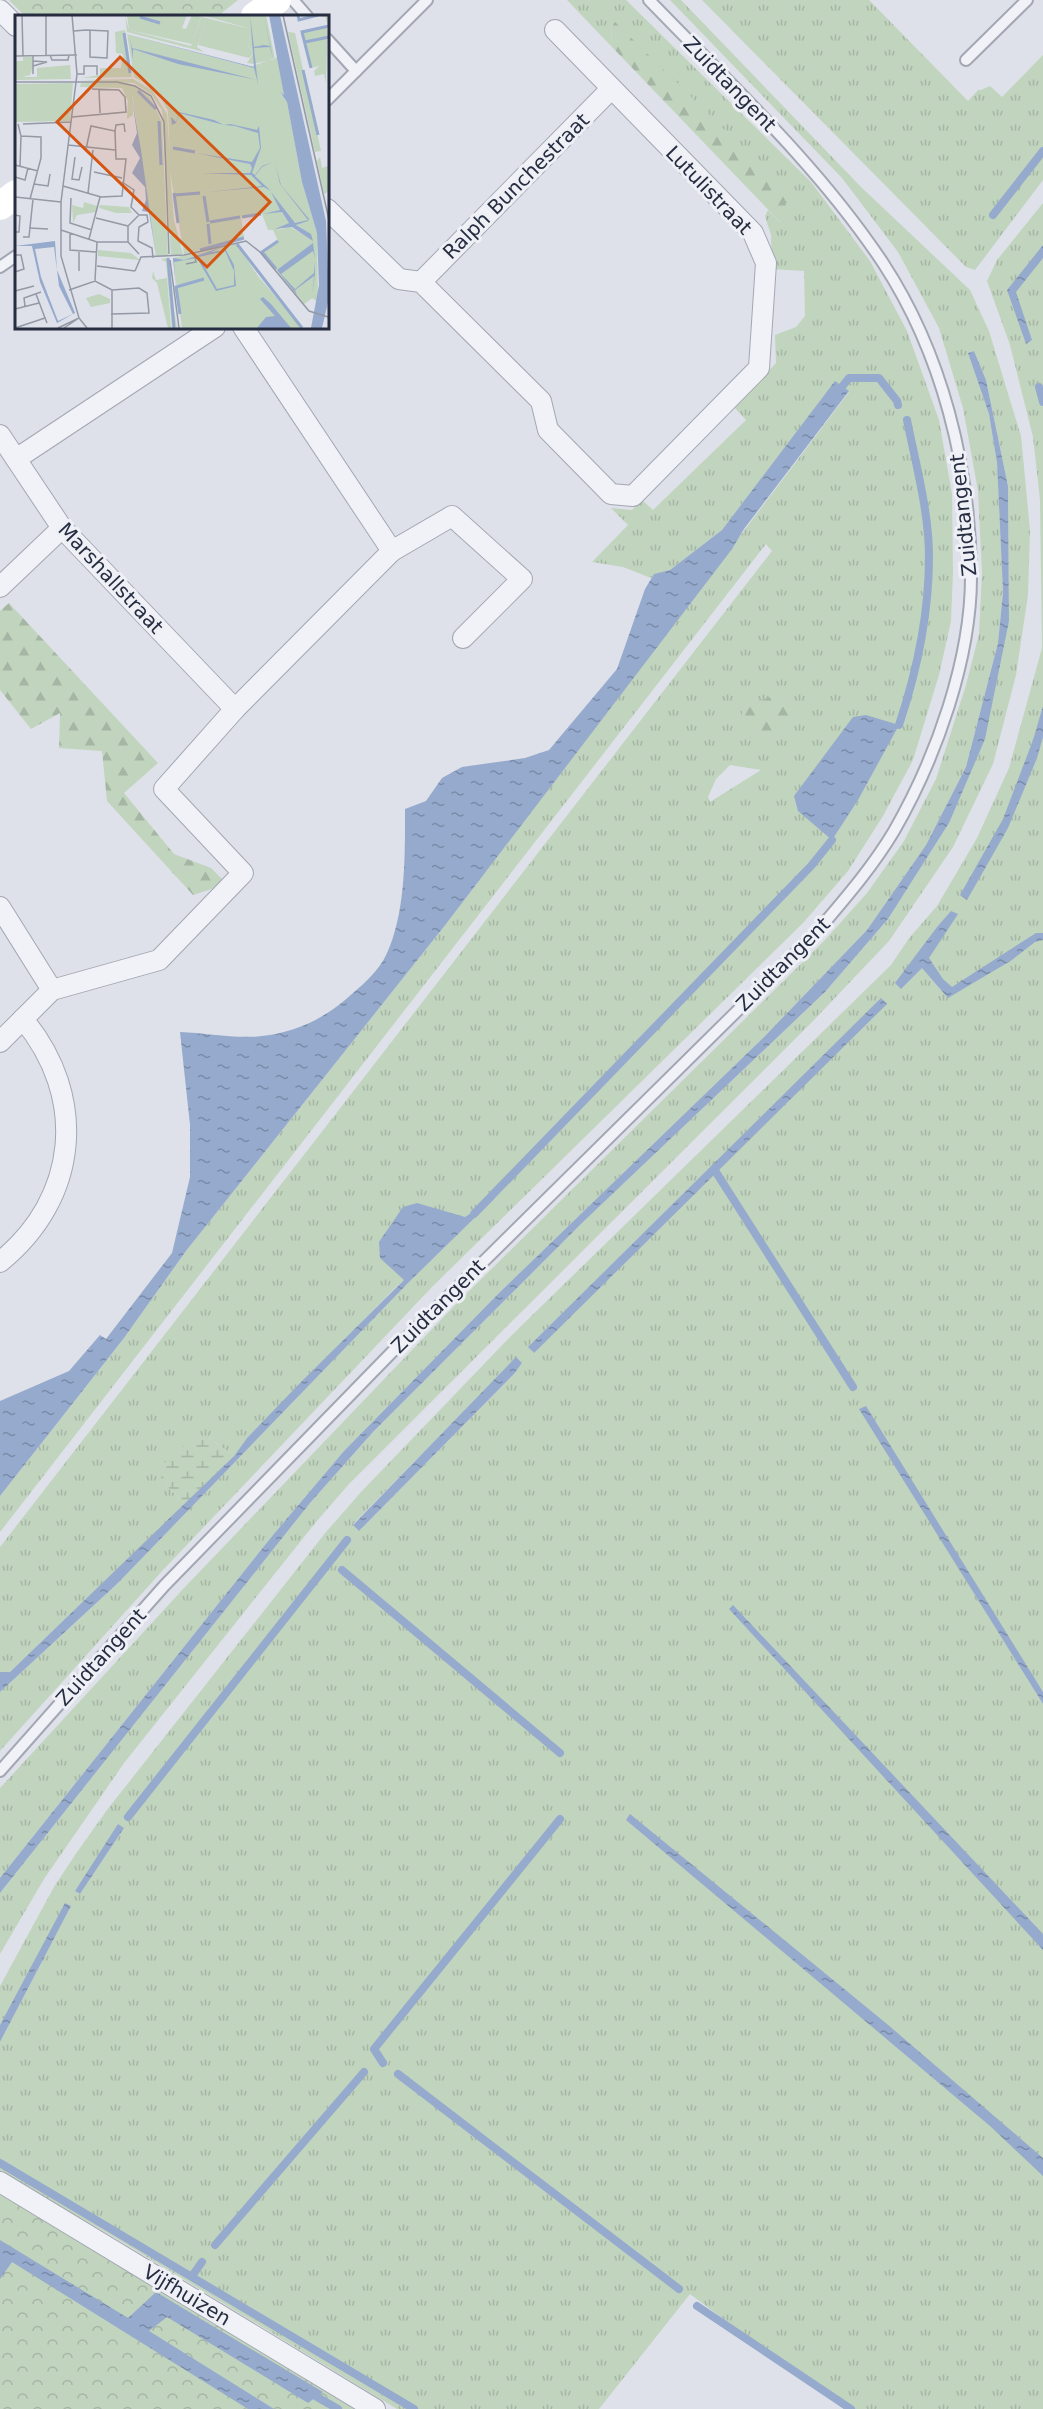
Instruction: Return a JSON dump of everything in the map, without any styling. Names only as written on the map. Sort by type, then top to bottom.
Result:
[{"type":"street","points":[[256,15],[277,0]]},
{"type":"street","points":[[0,10],[15,26]]},
{"type":"street","name":"Lutulistraat","points":[[421,282],[540,401],[548,429],[611,494],[633,496],[759,368],[766,263],[753,233],[555,30]]},
{"type":"street","name":"Ralph Bunchestraat","points":[[421,282],[611,89]]},
{"type":"street","points":[[0,206],[15,195]]},
{"type":"street","points":[[328,210],[399,279],[421,282]]},
{"type":"street","points":[[16,459],[213,328]]},
{"type":"street","points":[[244,328],[392,551]]},
{"type":"street","name":"Marshallstraat","points":[[0,435],[62,528],[235,709]]},
{"type":"street","points":[[0,1042],[52,990],[159,960],[243,873],[164,789],[235,709],[392,551],[453,516],[522,579],[463,638]]},
{"type":"street","points":[[0,587],[62,528]]},
{"type":"street","points":[[0,907],[52,990]]},
{"type":"street","points":[[0,1262],[31,1233],[44,1213],[58,1181],[66,1147],[67,1123],[58,1077],[37,1036],[23,1019]]},
{"type":"street","name":"Vijfhuizen","points":[[2,2189],[375,2409]]},
{"type":"lane","points":[[293,0],[307,15]]},
{"type":"lane","points":[[328,99],[427,0]]},
{"type":"lane","name":"Zuidtangent","points":[[0,1772],[164,1586],[361,1383],[814,934],[859,882],[893,831],[921,778],[938,735],[957,677],[967,626],[971,574],[964,489],[952,425],[932,361],[913,316],[885,266],[821,179],[649,0]]},
{"type":"lane","points":[[966,60],[1027,0]]},
{"type":"lane","points":[[328,40],[356,71]]},
{"type":"lane","points":[[0,267],[15,257]]},
{"type":"green space","points":[[9,0],[238,0],[219,15],[24,15]]},
{"type":"green space","points":[[567,0],[626,0],[811,182],[870,261],[907,331],[939,420],[952,494],[951,621],[939,675],[913,760],[883,816],[848,871],[803,923],[433,1286],[163,1570],[0,1751],[0,1692],[118,1583],[407,1284],[491,1202],[396,1287],[247,1438],[234,1456],[209,1438],[164,1483],[185,1504],[10,1672],[0,1672],[0,1547],[772,551],[766,544],[0,1532],[0,1496],[124,1338],[186,1251],[446,924],[849,392],[835,382],[722,530],[670,570],[655,574],[651,578],[623,567],[592,562],[628,525],[611,508],[632,510],[642,500],[653,510],[746,420],[734,407],[776,363],[775,335],[796,327],[805,316],[804,271],[772,269],[771,235],[765,216],[768,210],[782,224],[611,19],[612,47]],"holes":[[[730,765],[761,770],[710,802],[708,797],[716,779]]]},
{"type":"green space","points":[[670,0],[681,0],[861,187],[970,290],[989,331],[1021,436],[1030,530],[1028,595],[1016,675],[993,764],[953,847],[889,941],[813,1021],[349,1484],[316,1522],[124,1763],[44,1879],[0,1954],[0,1893],[310,1503],[373,1432],[582,1223],[825,992],[888,919],[949,823],[965,769],[926,845],[867,930],[764,1037],[499,1293],[344,1451],[273,1535],[0,1878],[0,1788],[184,1588],[457,1303],[824,941],[867,893],[904,841],[936,779],[966,685],[979,634],[982,573],[978,491],[963,408],[939,328],[898,252],[842,178]],"holes":[[[974,351],[986,380],[1008,486],[1009,621],[968,758],[998,643],[1003,592],[997,463],[989,414],[968,353]]]},
{"type":"green space","points":[[702,0],[869,0],[968,101],[978,90],[990,86],[1002,97],[1043,55],[1043,180],[975,270],[966,267]]},
{"type":"green space","points":[[611,18],[786,190],[783,225],[612,47]]},
{"type":"green space","points":[[1043,203],[1043,1692],[966,1580],[1043,1704],[1043,2409],[844,2409],[690,2294],[599,2409],[397,2409],[109,2234],[0,2173],[0,2042],[71,1906],[0,2025],[0,1986],[54,1887],[107,1810],[326,1532],[362,1491],[513,1334],[891,965],[910,937],[937,906],[977,838],[1009,768],[1042,648],[1040,500],[1033,437],[1010,345],[987,281],[997,260]],"holes":[[[881,999],[717,1171],[533,1353],[529,1346]],[[516,1358],[522,1363],[514,1374],[359,1531],[353,1524]],[[124,1828],[80,1894],[75,1891]]]},
{"type":"green space","points":[[9,603],[158,763],[124,793],[174,854],[211,868],[227,884],[193,895],[107,801],[102,751],[59,748],[60,713],[31,729],[0,690],[0,611]]},
{"type":"green space","points":[[792,688],[797,717],[763,749],[739,727],[743,708]]},
{"type":"green space","points":[[194,1437],[209,1438],[234,1456],[185,1504],[164,1483],[157,1469]]},
{"type":"green space","points":[[0,2194],[327,2389],[355,2409],[0,2409]]},
{"type":"water","points":[[1043,245],[1043,258],[1016,292],[1032,340],[1026,344],[1007,290]]},
{"type":"water","points":[[974,351],[986,380],[1008,486],[1009,621],[985,739],[949,823],[888,919],[825,992],[582,1223],[373,1432],[310,1503],[0,1893],[0,1878],[273,1535],[344,1451],[499,1293],[764,1037],[867,930],[926,845],[966,767],[998,643],[1003,592],[997,463],[989,414],[968,353]]},
{"type":"water","points":[[835,381],[849,391],[744,529],[732,549],[446,924],[186,1251],[124,1338],[0,1496],[0,1401],[69,1371],[100,1335],[106,1339],[172,1253],[190,1177],[190,1125],[180,1032],[242,1037],[285,1032],[326,1014],[369,979],[384,960],[398,919],[403,882],[405,809],[426,801],[442,778],[462,767],[525,758],[549,750],[617,669],[645,589],[654,574],[670,570],[722,530]]},
{"type":"water","points":[[1043,706],[1043,737],[1037,758],[1008,828],[967,900],[960,895],[1003,819],[1033,740]]},
{"type":"water","points":[[866,715],[899,725],[858,800],[832,840],[798,811],[794,796],[853,717]]},
{"type":"water","points":[[951,911],[958,914],[929,958],[943,979],[952,987],[1036,933],[1043,933],[1043,940],[1035,942],[1012,960],[948,998],[922,968],[901,989],[895,983]]},
{"type":"water","points":[[881,998],[887,1004],[534,1353],[528,1347]]},
{"type":"water","points":[[494,1199],[407,1284],[118,1583],[0,1692],[0,1672],[10,1672],[234,1456],[247,1438],[301,1382],[404,1280],[380,1258],[379,1242],[403,1207],[417,1203],[465,1217]]},
{"type":"water","points":[[516,1357],[522,1363],[514,1374],[359,1531],[353,1525]]},
{"type":"water","points":[[866,1406],[1043,1692],[1043,1704],[859,1409]]},
{"type":"water","points":[[733,1605],[1043,1934],[1043,1950],[729,1609]]},
{"type":"water","points":[[630,1814],[887,2024],[1043,2158],[1043,2176],[990,2126],[626,1820]]},
{"type":"water","points":[[118,1824],[124,1828],[80,1894],[75,1891]]},
{"type":"water","points":[[65,1903],[71,1906],[0,2042],[0,2025]]},
{"type":"water","points":[[0,2240],[128,2318],[156,2292],[323,2392],[308,2403],[167,2317],[149,2331],[274,2409],[248,2409],[12,2262],[0,2279]]},
{"type":"waterway","points":[[993,215],[1043,151]]},
{"type":"waterway","points":[[841,388],[849,378],[879,378],[898,405]]},
{"type":"waterway","points":[[1039,387],[1043,402]]},
{"type":"waterway","points":[[899,725],[921,642],[927,600],[929,557],[927,523],[907,420]]},
{"type":"waterway","points":[[474,1214],[811,866],[832,840]]},
{"type":"waterway","points":[[714,1169],[853,1387]]},
{"type":"waterway","points":[[128,1817],[347,1540]]},
{"type":"waterway","points":[[342,1570],[560,1753]]},
{"type":"waterway","points":[[383,2063],[374,2049],[560,1819]]},
{"type":"waterway","points":[[215,2245],[364,2072]]},
{"type":"waterway","points":[[398,2074],[679,2289]]},
{"type":"waterway","points":[[0,2163],[414,2409]]},
{"type":"waterway","points":[[192,2276],[202,2262]]},
{"type":"waterway","points":[[697,2306],[851,2409]]},
{"type":"waterway","points":[[317,2397],[338,2409]]}]
